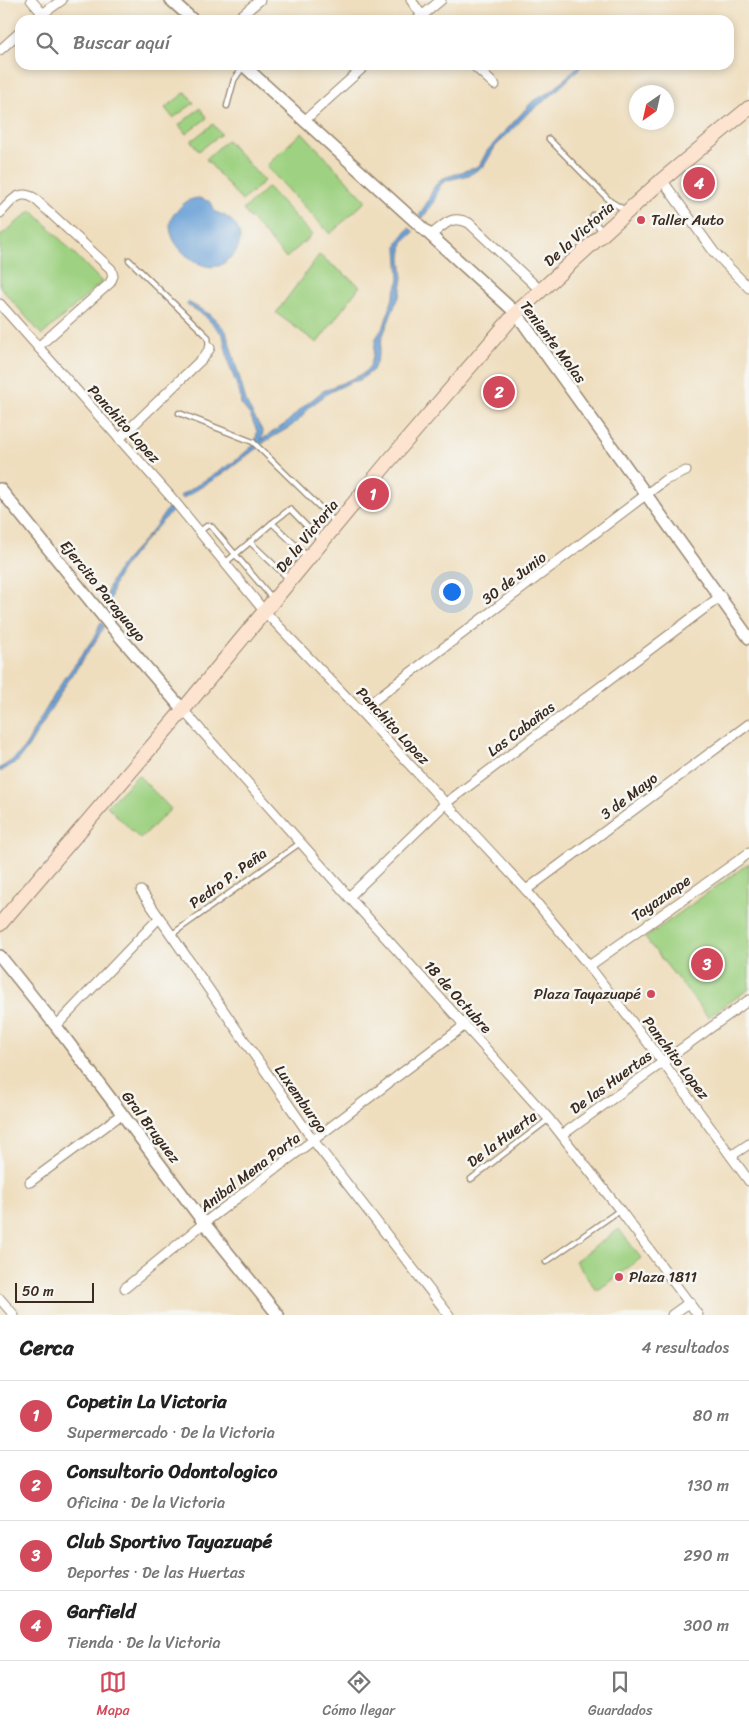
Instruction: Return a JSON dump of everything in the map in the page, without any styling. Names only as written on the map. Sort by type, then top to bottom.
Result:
[{"type":"main road","name":"De la Victoria","points":[[0,924],[183,710],[388,462],[516,313],[662,180],[749,108]]},
{"type":"street","points":[[31,0],[42,13]]},
{"type":"street","points":[[40,15],[62,0]]},
{"type":"street","points":[[171,0],[188,15]]},
{"type":"street","points":[[242,15],[260,0]]},
{"type":"street","points":[[411,0],[419,15]]},
{"type":"street","points":[[425,15],[441,0]]},
{"type":"street","points":[[0,50],[15,36]]},
{"type":"street","name":"Teniente Molas","points":[[248,70],[516,313],[721,596],[749,638]]},
{"type":"street","points":[[304,121],[360,70]]},
{"type":"street","points":[[479,70],[495,85]]},
{"type":"street","points":[[662,180],[714,252],[749,288]]},
{"type":"street","points":[[0,213],[20,195],[28,194],[111,269],[113,276],[110,283],[38,347]]},
{"type":"street","points":[[430,236],[452,219],[460,218],[469,223],[541,291]]},
{"type":"street","name":"Panchito Lopez","points":[[0,304],[171,497],[225,564],[270,606],[360,710],[526,890],[589,966],[662,1061],[749,1181]]},
{"type":"street","points":[[119,439],[204,357],[210,348]]},
{"type":"street","name":"30 de Junio","points":[[360,710],[665,480],[686,471]]},
{"type":"street","name":"Ejercito Paraguayo","points":[[0,489],[110,625],[183,710]]},
{"type":"street","name":"Las Cabañas","points":[[349,898],[446,802],[721,596]]},
{"type":"street","name":"18 de Octubre","points":[[183,710],[349,898],[549,1119],[698,1315]]},
{"type":"street","name":"3 de Mayo","points":[[526,890],[749,724]]},
{"type":"street","name":"Tayazuape","points":[[589,966],[749,853]]},
{"type":"street","name":"Luxemburgo","points":[[141,891],[313,1140],[449,1315]]},
{"type":"street","points":[[56,1026],[159,918]]},
{"type":"street","name":"Gral Bruguez","points":[[0,956],[56,1026],[204,1223],[278,1315]]},
{"type":"street","name":"De las Huertas","points":[[562,1135],[749,1000]]},
{"type":"street","name":"Anibal Mena Porta","points":[[125,1288],[204,1223],[464,1025]]},
{"type":"street","points":[[30,1182],[122,1114]]},
{"type":"street","points":[[731,1156],[749,1144]]},
{"type":"street","points":[[0,1299],[14,1315]]},
{"type":"street","points":[[672,1315],[690,1302]]},
{"type":"lane","points":[[227,106],[234,80],[241,70]]},
{"type":"lane","points":[[549,140],[608,200],[627,212]]},
{"type":"lane","points":[[593,215],[592,219],[604,233]]},
{"type":"lane","points":[[129,260],[208,337],[210,348]]},
{"type":"lane","points":[[179,413],[253,442],[337,525]]},
{"type":"lane","points":[[225,564],[290,509],[323,542]]},
{"type":"lane","points":[[272,523],[310,558]]},
{"type":"lane","points":[[199,532],[210,525],[235,555],[270,606]]},
{"type":"lane","points":[[250,542],[291,581]]},
{"type":"lane","name":"Pedro P. Peña","points":[[171,935],[300,843]]},
{"type":"lane","name":"De la Huerta","points":[[471,1179],[549,1119]]},
{"type":"lane","points":[[546,1262],[620,1210]]},
{"type":"green space","points":[[186,92],[194,103],[173,118],[165,108]]},
{"type":"green space","points":[[200,108],[207,118],[186,134],[179,125]]},
{"type":"green space","points":[[213,124],[221,134],[199,151],[191,141]]},
{"type":"green space","points":[[302,132],[366,201],[330,234],[266,166]]},
{"type":"green space","points":[[227,140],[264,181],[242,201],[206,159]]},
{"type":"green space","points":[[268,187],[312,235],[286,258],[243,210]]},
{"type":"green space","points":[[32,210],[102,282],[42,335],[0,287],[0,236]]},
{"type":"green space","points":[[319,255],[360,286],[317,343],[276,313]]},
{"type":"green space","points":[[138,775],[171,809],[140,839],[107,806]]},
{"type":"green space","points":[[749,863],[749,989],[708,1017],[645,938]]},
{"type":"green space","points":[[619,1229],[641,1258],[597,1291],[575,1261]]},
{"type":"water","points":[[574,70],[578,70],[553,94],[528,113],[495,147],[484,166],[469,175],[448,180],[441,184],[433,203],[422,219],[419,216],[434,187],[441,179],[479,166],[487,151],[533,101],[553,90]]},
{"type":"water","points":[[199,198],[211,202],[215,212],[222,214],[232,222],[239,232],[239,245],[236,252],[224,264],[212,267],[193,260],[177,245],[172,236],[170,226],[173,216],[186,202]]},
{"type":"water","points":[[409,228],[414,232],[403,242],[401,258],[403,278],[400,295],[382,338],[373,370],[360,380],[351,382],[328,393],[308,408],[301,418],[290,427],[266,441],[227,471],[182,499],[180,496],[235,461],[255,444],[257,431],[250,415],[241,404],[240,394],[229,364],[223,335],[204,315],[186,304],[188,302],[211,315],[226,331],[247,404],[263,432],[261,440],[285,424],[323,391],[363,374],[370,366],[376,338],[384,326],[399,279],[397,247],[399,240]]},
{"type":"water","points":[[170,505],[174,510],[141,545],[118,576],[113,587],[109,608],[106,606],[107,595],[114,576],[127,558],[155,527]]},
{"type":"water","points":[[101,622],[104,626],[97,639],[64,687],[29,746],[18,761],[0,772],[0,768],[11,761],[24,748],[61,684],[95,636]]},
{"type":"place","name":"Garfield","points":[[699,183]]},
{"type":"place","name":"Taller Auto","points":[[641,220]]},
{"type":"place","name":"Consultorio Odontologico","points":[[499,392]]},
{"type":"place","name":"Copetin La Victoria","points":[[373,494]]},
{"type":"place","name":"Club Sportivo Tayazuapé","points":[[707,964]]},
{"type":"place","name":"Plaza Tayazuapé","points":[[651,994]]},
{"type":"place","name":"Plaza 1811","points":[[619,1277]]}]
